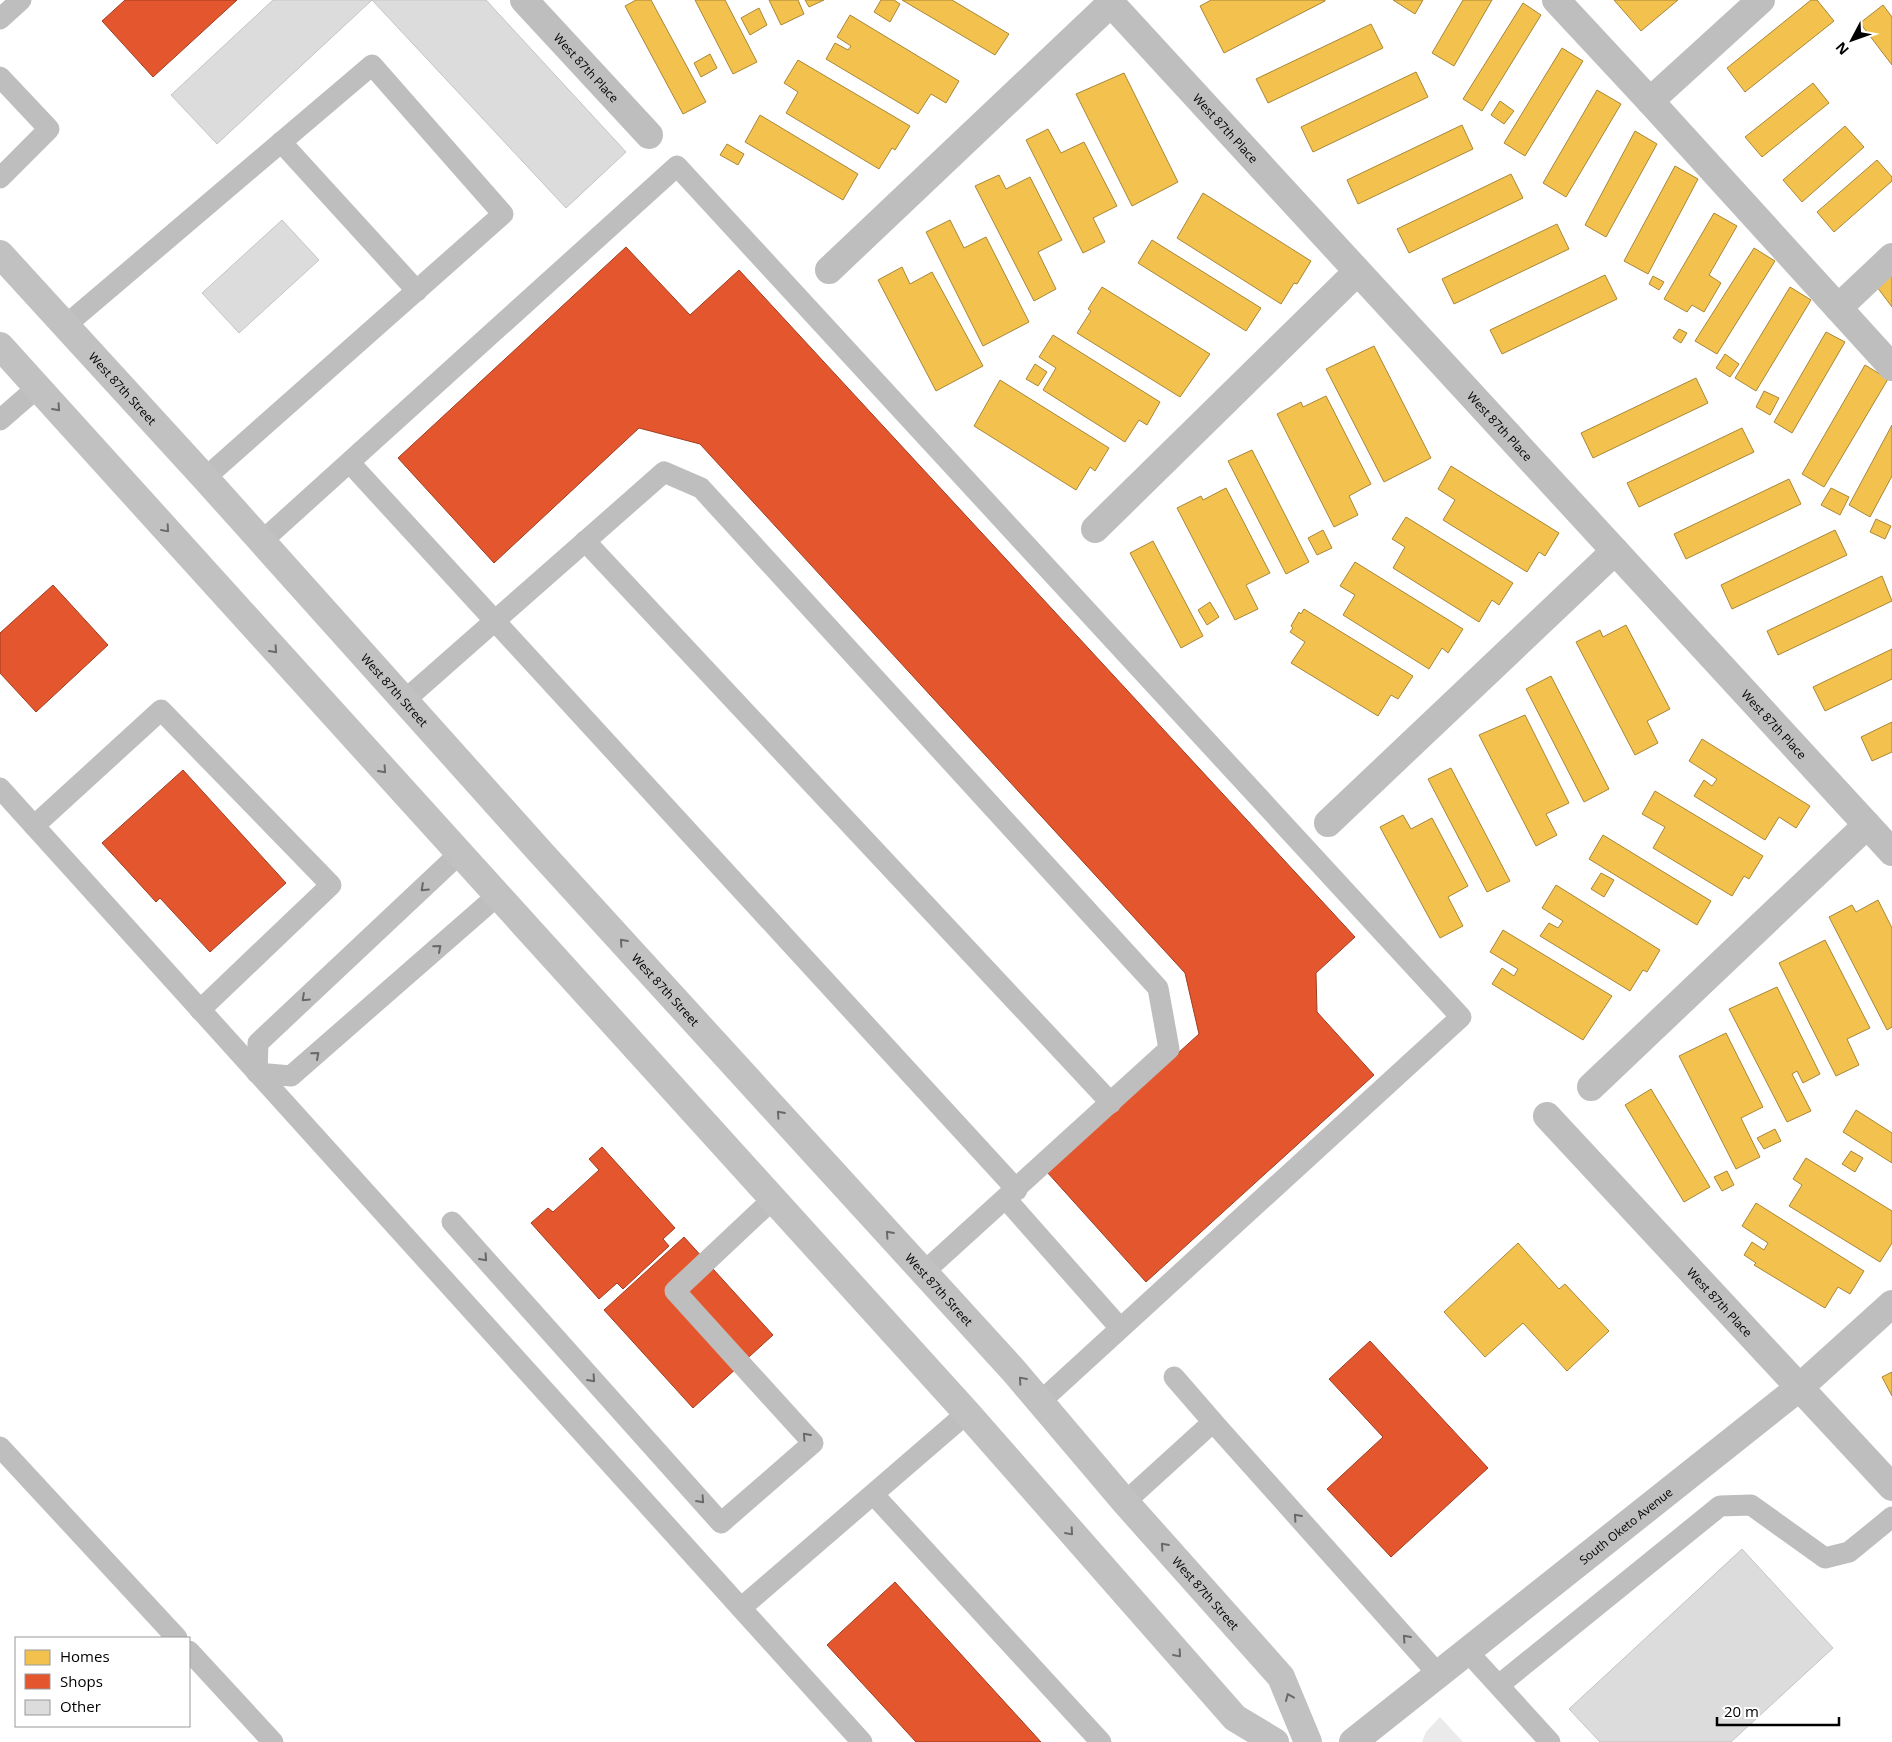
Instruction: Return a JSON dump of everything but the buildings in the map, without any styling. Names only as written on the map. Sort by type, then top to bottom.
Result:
[{"type":"main road","name":"West 87th Street","points":[[0,254],[205,478],[543,855],[924,1272],[1040,1402],[1125,1502],[1281,1677],[1308,1742]]},
{"type":"main road","points":[[0,346],[967,1413],[1235,1718],[1275,1742]]},
{"type":"street","name":"West 87th Place","points":[[524,0],[649,135]]},
{"type":"street","points":[[1556,0],[1892,367]]},
{"type":"street","points":[[1650,101],[1761,0]]},
{"type":"street","name":"West 87th Place","points":[[1109,2],[1892,852]]},
{"type":"street","points":[[829,270],[1109,2]]},
{"type":"street","points":[[1838,308],[1892,257]]},
{"type":"street","points":[[1094,529],[1358,272]]},
{"type":"street","points":[[1328,823],[1615,551]]},
{"type":"street","points":[[1591,1087],[1867,825]]},
{"type":"street","name":"West 87th Place","points":[[1547,1116],[1892,1487]]},
{"type":"street","name":"South Oketo Avenue","points":[[1353,1742],[1800,1387],[1892,1304]]},
{"type":"lane","points":[[0,19],[21,0]]},
{"type":"lane","points":[[66,325],[372,65],[503,214],[205,478]]},
{"type":"lane","points":[[0,77],[49,129],[0,178]]},
{"type":"lane","points":[[281,142],[417,291]]},
{"type":"lane","points":[[261,542],[677,166],[1461,1017],[1040,1402]]},
{"type":"lane","points":[[0,420],[38,387]]},
{"type":"lane","points":[[350,463],[495,620],[1011,1194],[1120,1328]]},
{"type":"lane","points":[[405,700],[664,472],[701,488],[1158,988],[1170,1049],[924,1272]]},
{"type":"lane","points":[[585,541],[1111,1103]]},
{"type":"lane","points":[[34,826],[161,710],[331,885],[200,1010]]},
{"type":"lane","points":[[0,788],[862,1742]]},
{"type":"lane","points":[[256,1072],[258,1043],[459,854]]},
{"type":"lane","points":[[256,1072],[291,1076],[497,896]]},
{"type":"lane","points":[[452,1222],[721,1523],[813,1444],[675,1291],[773,1199]]},
{"type":"lane","points":[[1174,1377],[1438,1674]]},
{"type":"lane","points":[[741,1608],[967,1413]]},
{"type":"lane","points":[[1125,1502],[1213,1422]]},
{"type":"lane","points":[[0,1447],[176,1637]]},
{"type":"lane","points":[[874,1495],[1101,1742]]},
{"type":"lane","points":[[1499,1685],[1720,1506],[1751,1505],[1825,1558],[1849,1552],[1892,1517]]},
{"type":"lane","points":[[1467,1651],[1550,1742]]},
{"type":"lane","points":[[190,1652],[273,1742]]},
{"type":"shaded area","points":[[1440,1717],[1463,1742],[1422,1742],[1426,1732]]}]
